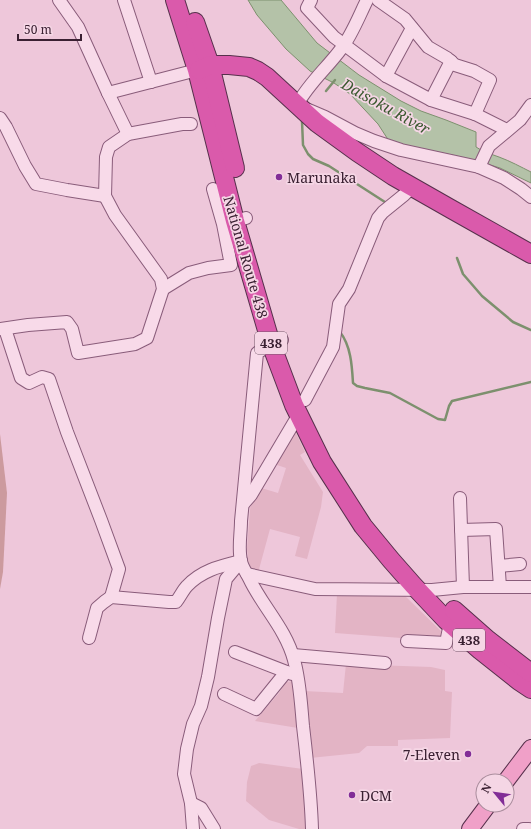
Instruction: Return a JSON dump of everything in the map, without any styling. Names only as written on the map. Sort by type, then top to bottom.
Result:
[{"type":"highway","name":"National Route 438","points":[[175,0],[204,68]]},
{"type":"highway","name":"National Route 438","points":[[187,0],[204,68],[235,221],[277,342],[294,405],[302,407],[322,462],[363,526],[391,560],[425,590],[531,673]]},
{"type":"highway","points":[[204,68],[229,65],[249,67],[258,71],[267,77],[322,127],[356,152],[412,187],[531,254]]},
{"type":"highway","name":"National Route 438","points":[[425,590],[450,623],[480,650],[531,689]]},
{"type":"main road","points":[[512,773],[531,748]]},
{"type":"main road","points":[[473,828],[483,813]]},
{"type":"street","points":[[59,0],[78,27],[128,134]]},
{"type":"street","points":[[124,0],[151,82]]},
{"type":"street","points":[[311,0],[307,8],[343,47],[386,76],[431,100],[475,114],[508,130]]},
{"type":"street","points":[[368,0],[343,47],[311,85],[297,105],[374,141],[401,150],[479,166],[521,188],[531,197]]},
{"type":"street","points":[[378,0],[405,19],[428,47],[447,58],[455,66],[474,71],[490,80],[475,114]]},
{"type":"street","points":[[386,76],[412,28]]},
{"type":"street","points":[[431,100],[451,61]]},
{"type":"street","points":[[108,93],[204,68]]},
{"type":"street","points":[[479,166],[489,146],[520,120],[531,104]]},
{"type":"street","points":[[0,118],[36,184],[105,196]]},
{"type":"street","points":[[89,638],[97,608],[111,597],[119,569],[67,432],[49,379],[42,377],[29,383],[21,378],[3,329],[28,325],[67,322],[72,329],[78,353],[135,344],[147,338],[163,289],[161,279],[115,215],[105,196],[106,158],[109,147],[128,134],[182,124],[191,124]]},
{"type":"street","points":[[243,504],[250,495],[302,407],[333,347],[339,304],[349,289],[378,218],[382,212],[412,187]]},
{"type":"street","points":[[163,289],[189,273],[231,264],[235,221],[213,189]]},
{"type":"street","points":[[277,342],[257,353],[243,504],[240,544],[241,561],[252,586],[278,624],[290,646],[293,655],[298,677],[308,769],[312,829]]},
{"type":"street","points":[[463,587],[461,530],[464,505]]},
{"type":"street","points":[[461,530],[496,530],[500,587]]},
{"type":"street","points":[[111,597],[176,602],[186,586],[202,574],[215,568],[241,561]]},
{"type":"street","points":[[193,829],[191,803],[184,774],[189,742],[193,724],[201,706],[208,677],[226,579],[241,561]]},
{"type":"street","points":[[499,566],[520,564]]},
{"type":"street","points":[[247,574],[315,589],[425,590],[463,587],[531,587]]},
{"type":"street","points":[[407,641],[446,643],[450,623]]},
{"type":"street","points":[[235,652],[298,677]]},
{"type":"street","points":[[293,655],[385,663]]},
{"type":"street","points":[[224,694],[256,709],[286,672]]},
{"type":"street","points":[[191,803],[201,808],[214,829]]},
{"type":"street","points":[[523,829],[529,829]]},
{"type":"shaded area","points":[[294,429],[305,452],[300,455],[323,492],[321,507],[307,559],[295,556],[300,537],[270,529],[258,573],[249,571],[247,548],[251,498],[258,487],[278,493],[286,468],[274,464]]},
{"type":"shaded area","points":[[0,434],[7,493],[3,572],[0,589]]},
{"type":"shaded area","points":[[337,594],[403,594],[444,634],[441,641],[335,633]]},
{"type":"shaded area","points":[[346,664],[431,667],[445,670],[445,691],[452,692],[450,738],[398,740],[398,746],[367,746],[359,753],[310,758],[304,691],[343,693]]},
{"type":"shaded area","points":[[293,681],[298,728],[255,721],[279,693],[286,682]]},
{"type":"shaded area","points":[[259,763],[303,769],[307,829],[299,829],[269,820],[246,801],[247,782],[251,766]]},
{"type":"water","name":"Daisoku River","points":[[248,0],[281,0],[317,43],[359,75],[401,101],[421,111],[476,132],[476,147],[484,152],[511,162],[531,172],[531,183],[500,168],[480,162],[389,141],[378,124],[350,94],[334,83],[310,71],[286,49],[257,15]]},
{"type":"waterway","points":[[326,91],[335,80]]},
{"type":"waterway","points":[[302,121],[303,145],[313,159],[329,166],[388,204]]},
{"type":"waterway","points":[[457,258],[463,274],[482,296],[513,322],[531,330]]},
{"type":"waterway","points":[[340,332],[347,343],[349,350],[353,383],[357,386],[390,393],[438,419],[445,420],[452,401],[531,382]]},
{"type":"place","name":"Marunaka","points":[[279,177]]},
{"type":"place","name":"7-Eleven","points":[[468,754]]},
{"type":"place","name":"DCM","points":[[352,795]]}]
